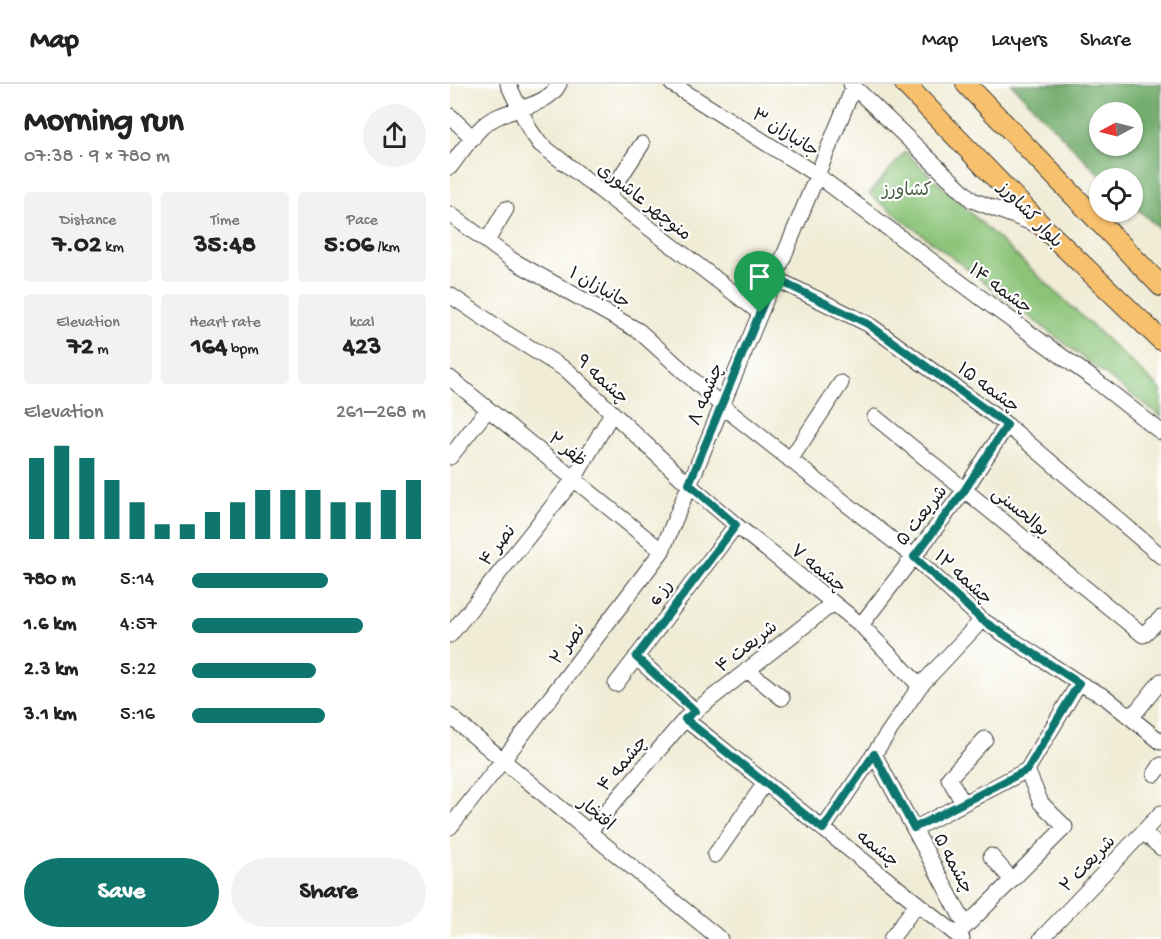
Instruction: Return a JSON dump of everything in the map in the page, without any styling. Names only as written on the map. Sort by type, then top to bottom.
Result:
[{"type":"main road","name":"بلوار کشاورز","points":[[905,84],[1042,227],[1161,340]]},
{"type":"main road","points":[[966,84],[1157,280]]},
{"type":"street","name":"منوچهر عاشوری","points":[[508,84],[530,130],[540,144],[760,313]]},
{"type":"street","points":[[450,167],[483,126],[498,116],[542,100],[556,91],[560,84]]},
{"type":"street","name":"جانبازان ۳","points":[[672,84],[817,175]]},
{"type":"street","points":[[852,85],[972,200],[1042,227]]},
{"type":"street","name":"چشمه ۸","points":[[662,551],[852,85]]},
{"type":"street","points":[[450,116],[473,138]]},
{"type":"street","points":[[608,196],[642,144]]},
{"type":"street","name":"چشمه ۱۴","points":[[817,175],[1095,380],[1161,432]]},
{"type":"street","points":[[487,242],[506,209]]},
{"type":"street","name":"جانبازان ۱","points":[[450,214],[512,260],[639,331],[722,406]]},
{"type":"street","name":"چشمه ۱۵","points":[[774,278],[868,324],[1007,425],[1161,556]]},
{"type":"street","name":"چشمه ۹","points":[[450,295],[568,371],[689,484]]},
{"type":"street","name":"ظفر ۲","points":[[450,378],[662,551]]},
{"type":"street","points":[[790,460],[841,383]]},
{"type":"street","name":"چشمه ۱۲","points":[[722,406],[914,557],[982,620],[1079,683],[1105,697],[1161,742]]},
{"type":"street","points":[[450,457],[488,409]]},
{"type":"street","name":"نصر ۴","points":[[450,636],[574,479],[612,413]]},
{"type":"street","name":"بوالحسنی","points":[[876,417],[1143,635],[1161,618]]},
{"type":"street","name":"شریعت ۵","points":[[861,625],[964,491],[1007,425]]},
{"type":"street","name":"چشمه ۷","points":[[689,484],[736,525],[861,625],[920,686]]},
{"type":"street","name":"رز 6","points":[[616,684],[736,525]]},
{"type":"street","name":"نصر ۲","points":[[450,827],[662,551]]},
{"type":"street","name":"شریعت ۴","points":[[690,715],[832,603]]},
{"type":"street","points":[[823,829],[920,686],[982,620]]},
{"type":"street","name":"چشمه","points":[[636,657],[690,715],[765,783],[954,933]]},
{"type":"street","points":[[747,670],[782,698]]},
{"type":"street","points":[[1131,718],[1161,681]]},
{"type":"street","points":[[914,828],[1027,770],[1079,683]]},
{"type":"street","name":"چشمه ۴","points":[[589,832],[690,715]]},
{"type":"street","name":"افتخار","points":[[450,716],[720,939]]},
{"type":"street","points":[[963,803],[949,778],[985,739]]},
{"type":"street","name":"چشمه ۵","points":[[874,754],[914,828],[954,933]]},
{"type":"street","points":[[954,933],[1065,827],[1041,803],[1027,770]]},
{"type":"street","points":[[714,855],[765,783]]},
{"type":"street","name":"شریعت ۲","points":[[1041,939],[1161,813]]},
{"type":"street","points":[[1143,831],[1161,848]]},
{"type":"street","points":[[991,856],[1012,880]]},
{"type":"street","points":[[891,939],[917,903]]},
{"type":"green space","points":[[1011,84],[1161,84],[1161,230],[1143,214],[1143,168],[1093,168]]},
{"type":"green space","name":"کشاورز","points":[[905,152],[1161,390],[1161,417],[869,194]]},
{"type":"route","points":[[774,278],[868,324],[1007,425],[964,491],[914,557],[982,620],[1079,683],[1027,770],[914,828],[874,754],[823,829],[685,719],[695,711],[636,657],[736,525],[689,484],[760,313],[774,278]]}]
